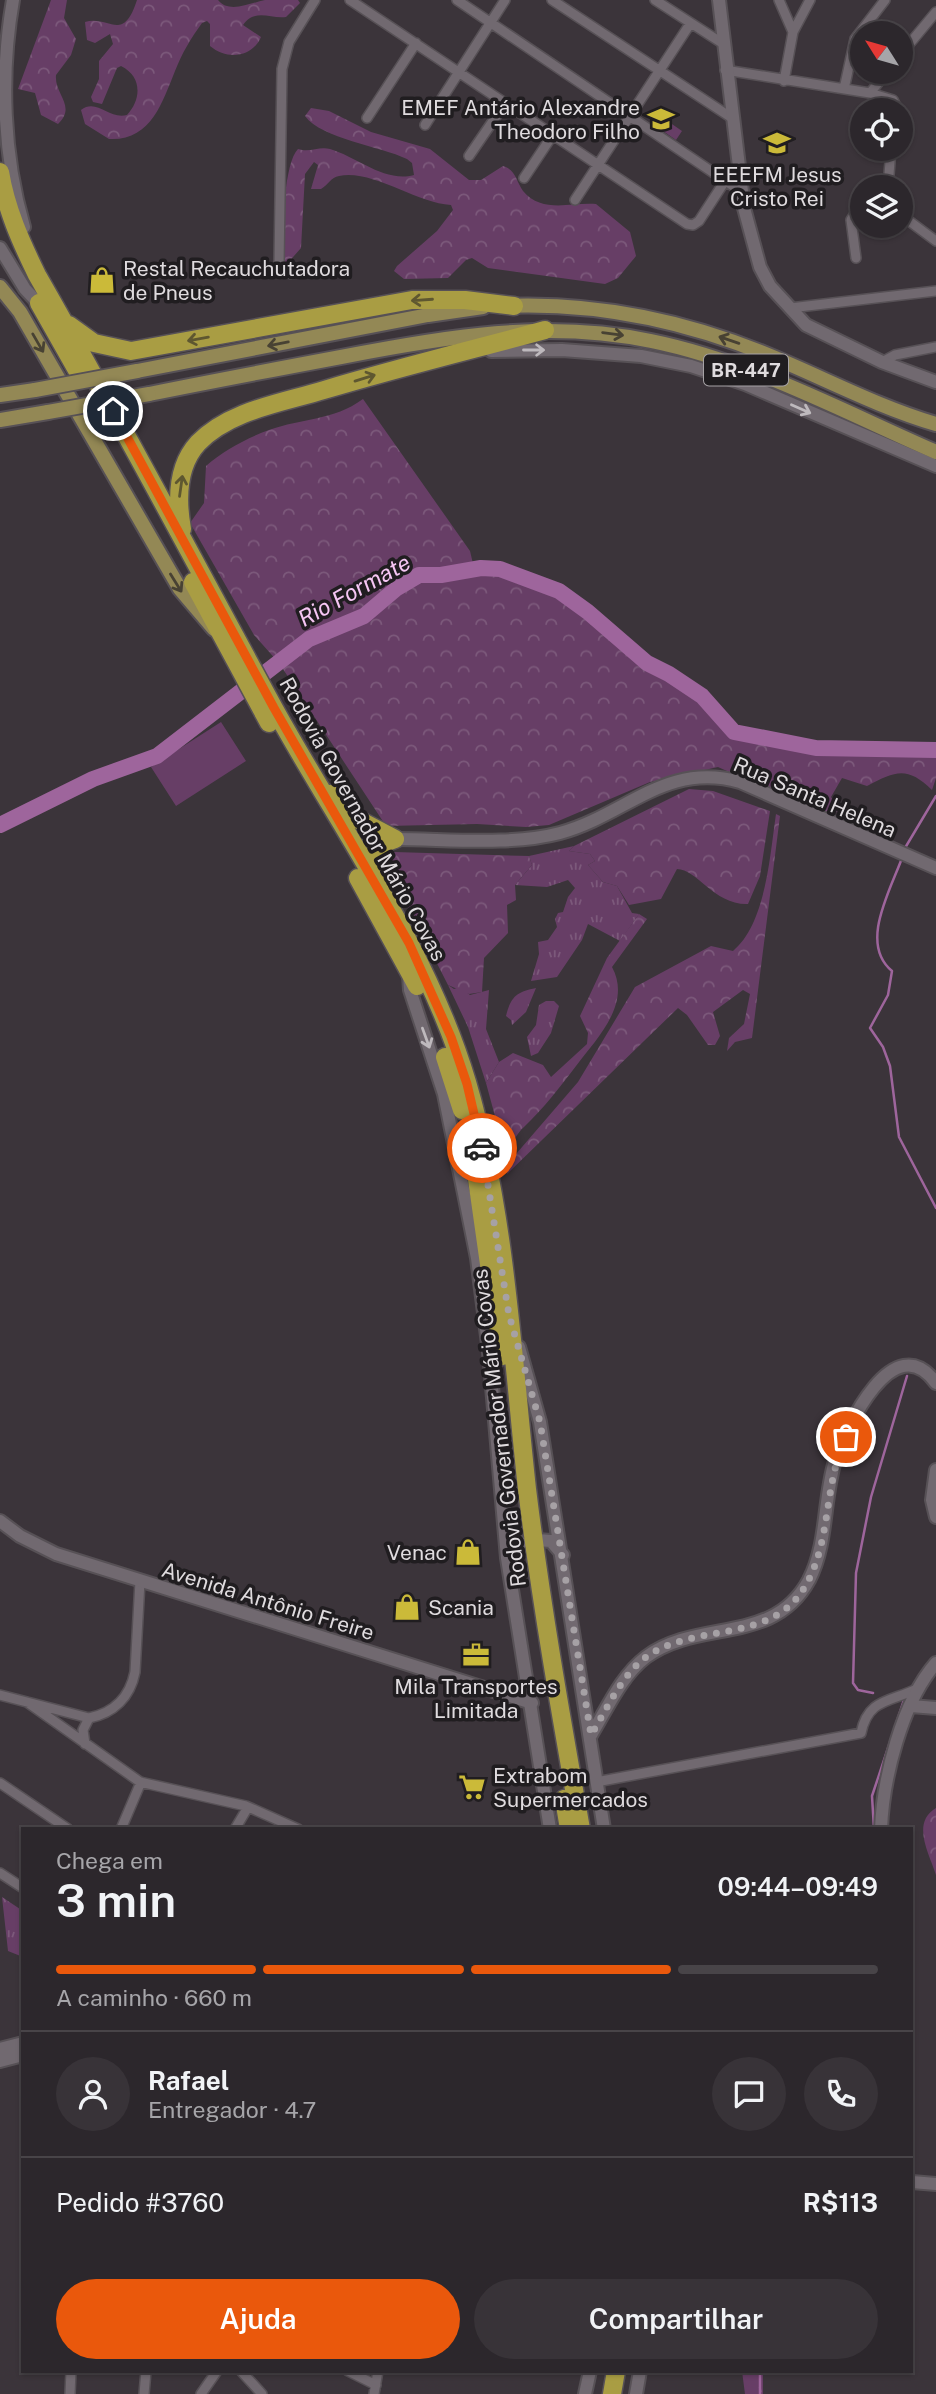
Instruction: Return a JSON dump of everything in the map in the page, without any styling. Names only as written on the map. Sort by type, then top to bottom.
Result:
[{"type":"highway","name":"Rodovia Governador Mário Covas","points":[[0,172],[19,237],[49,309],[223,638],[238,653]]},
{"type":"highway","name":"Rodovia Governador Mário Covas","points":[[0,221],[190,552],[238,653],[410,973],[440,1042],[473,1154],[505,1378],[523,1543],[569,1827]]},
{"type":"highway","points":[[49,309],[85,338],[112,349],[131,351],[412,300],[465,300],[514,306]]},
{"type":"highway","points":[[190,552],[180,517],[181,482],[191,452],[213,430],[248,413],[442,356],[544,330]]},
{"type":"highway","name":"Rodovia Governador Mário Covas","points":[[268,710],[314,779],[409,943],[435,999],[467,1084],[482,1144],[509,1315],[530,1506],[561,1716],[581,1827]]},
{"type":"highway","points":[[314,779],[356,818],[395,839]]},
{"type":"highway","points":[[395,839],[376,850],[372,862],[410,933],[435,999]]},
{"type":"highway","points":[[612,2394],[617,2373]]},
{"type":"main road","points":[[0,287],[20,312],[180,589],[223,638]]},
{"type":"main road","name":"BR-447","points":[[0,396],[428,315],[514,306],[598,308],[684,326],[768,355],[905,414],[936,424]]},
{"type":"main road","name":"BR-447","points":[[0,421],[430,339],[544,330],[621,335],[702,354],[936,452]]},
{"type":"street","points":[[13,0],[3,64],[4,111],[15,196],[37,275]]},
{"type":"street","points":[[292,274],[284,272],[278,264],[282,69],[289,41],[315,0]]},
{"type":"street","points":[[350,0],[692,225],[699,221],[725,181]]},
{"type":"street","points":[[457,0],[742,192]]},
{"type":"street","points":[[425,125],[505,0]]},
{"type":"street","points":[[552,0],[732,118]]},
{"type":"street","points":[[654,0],[722,43]]},
{"type":"street","points":[[719,0],[725,69],[742,192],[760,267],[770,286],[806,325],[882,362],[936,382]]},
{"type":"street","points":[[779,0],[793,32]]},
{"type":"street","points":[[784,81],[793,32],[810,0]]},
{"type":"street","points":[[844,89],[855,39],[885,0]]},
{"type":"street","points":[[914,38],[936,12]]},
{"type":"street","points":[[575,200],[690,23]]},
{"type":"street","points":[[367,118],[416,43]]},
{"type":"street","points":[[725,69],[784,81],[870,93],[880,98]]},
{"type":"street","points":[[870,93],[877,84]]},
{"type":"street","points":[[469,156],[506,102]]},
{"type":"street","points":[[524,178],[554,134]]},
{"type":"street","points":[[913,224],[936,241]]},
{"type":"street","points":[[853,238],[856,258]]},
{"type":"street","points":[[0,248],[25,289],[49,309]]},
{"type":"street","points":[[790,308],[936,291]]},
{"type":"street","points":[[882,362],[895,355],[936,346]]},
{"type":"street","points":[[442,356],[499,350],[562,350],[641,356],[691,366],[745,384],[936,466]]},
{"type":"street","name":"Rua Santa Helena","points":[[395,839],[525,838],[560,833],[680,779],[708,775],[740,782],[936,868]]},
{"type":"street","points":[[410,973],[410,990],[449,1116],[477,1258],[489,1352],[506,1558],[532,1703],[550,1827]]},
{"type":"street","points":[[509,1315],[540,1422],[604,1827]]},
{"type":"street","points":[[591,1735],[628,1676],[659,1649],[677,1641],[764,1622],[788,1608],[814,1568],[835,1461],[871,1391],[885,1374],[900,1365],[919,1368],[936,1383]]},
{"type":"street","points":[[936,1470],[932,1500],[936,1517]]},
{"type":"street","name":"Avenida Antônio Freire","points":[[0,1521],[39,1547],[532,1703]]},
{"type":"street","points":[[537,1540],[551,1541],[563,1556]]},
{"type":"street","points":[[506,1558],[521,1543]]},
{"type":"street","points":[[0,1695],[89,1718],[111,1710],[131,1686],[135,1672],[140,1581]]},
{"type":"street","points":[[881,1827],[887,1780],[911,1706],[936,1663]]},
{"type":"street","points":[[596,1782],[861,1733],[867,1713],[877,1703],[895,1700],[920,1687]]},
{"type":"street","points":[[27,1702],[141,1782],[248,1807],[294,1827]]},
{"type":"street","points":[[911,1706],[936,1708]]},
{"type":"street","points":[[85,1744],[83,1730],[89,1718]]},
{"type":"street","points":[[122,1827],[141,1782]]},
{"type":"street","points":[[0,1783],[65,1827]]},
{"type":"street","points":[[236,1827],[248,1807]]},
{"type":"street","points":[[0,1873],[21,1887]]},
{"type":"street","points":[[0,2049],[21,2044]]},
{"type":"street","points":[[0,2061],[21,2056]]},
{"type":"street","points":[[913,2182],[936,2184]]},
{"type":"street","points":[[70,2394],[71,2373]]},
{"type":"street","points":[[144,2394],[146,2373]]},
{"type":"street","points":[[201,2394],[216,2373]]},
{"type":"street","points":[[243,2373],[262,2394]]},
{"type":"street","points":[[351,2373],[375,2389]]},
{"type":"street","points":[[636,2394],[640,2373]]},
{"type":"green space","points":[[51,0],[67,0],[64,18],[76,39],[71,55],[56,75],[65,106],[63,118],[58,124],[41,115],[35,93],[18,89]]},
{"type":"green space","points":[[137,0],[218,0],[234,7],[265,0],[298,0],[300,3],[286,17],[263,15],[248,20],[243,25],[261,37],[252,49],[238,55],[224,53],[210,46],[210,24],[207,21],[202,23],[190,40],[153,118],[135,134],[109,139],[85,124],[81,110],[92,106],[114,115],[127,115],[137,96],[136,82],[121,66],[117,68],[102,104],[93,102],[91,97],[99,79],[99,61],[113,44],[110,34],[95,43],[87,40],[85,22],[121,24],[132,13]]},
{"type":"green space","points":[[311,108],[329,111],[371,132],[430,149],[469,180],[481,180],[503,166],[513,173],[523,191],[539,202],[548,205],[596,204],[630,232],[636,256],[618,278],[605,284],[488,268],[472,258],[466,260],[448,278],[404,279],[394,271],[397,266],[437,231],[453,210],[451,205],[423,199],[366,177],[352,175],[336,177],[321,189],[311,189],[318,165],[314,162],[305,174],[301,248],[286,265],[281,263],[286,186],[293,157],[298,149],[330,149],[382,172],[403,177],[414,175],[412,163],[407,159],[324,131],[313,124],[305,116]]},
{"type":"green space","points":[[656,113],[682,131],[676,140],[650,122]]},
{"type":"green space","points":[[363,399],[470,551],[474,568],[519,574],[562,593],[587,611],[623,646],[647,664],[704,697],[734,732],[816,748],[936,750],[936,778],[932,790],[915,777],[901,773],[867,786],[842,778],[831,797],[840,809],[830,817],[718,767],[650,782],[549,825],[386,826],[279,663],[254,635],[190,523],[204,503],[206,466],[220,455],[261,433],[329,415]]},
{"type":"green space","points":[[221,722],[246,761],[176,806],[151,767]]},
{"type":"green space","points":[[689,789],[713,791],[770,811],[760,876],[748,904],[725,899],[692,875],[677,869],[661,899],[629,905],[617,886],[603,882],[588,865],[595,861],[590,854],[569,851],[574,846]]},
{"type":"green space","points":[[776,814],[780,816],[752,1038],[735,1042],[727,1051],[729,1038],[744,1024],[750,994],[743,990],[713,1012],[720,1036],[715,1045],[708,1045],[687,1015],[678,1008],[507,1174],[510,1161],[578,1082],[635,987],[711,946],[733,951],[744,939],[753,924],[765,887]]},
{"type":"green space","points":[[574,846],[569,851],[590,854],[595,861],[588,865],[603,882],[617,886],[632,913],[639,914],[620,941],[588,924],[582,940],[557,977],[531,981],[539,954],[538,942],[548,940],[557,927],[555,919],[558,913],[563,912],[568,897],[575,888],[568,880],[547,887],[515,885],[532,865],[529,856]]},
{"type":"green space","points":[[394,852],[529,856],[532,865],[515,885],[516,900],[507,905],[508,933],[484,958],[482,992],[469,994],[448,985],[390,871],[387,861]]},
{"type":"green space","points":[[639,914],[647,919],[612,967],[618,994],[609,1020],[564,1082],[521,1130],[505,1153],[486,1083],[499,1062],[513,1053],[543,1065],[551,1077],[587,1044],[588,1033],[580,1016],[607,958]]},
{"type":"green space","points":[[448,985],[454,989],[460,987],[470,995],[489,990],[486,1029],[499,1062],[486,1083],[468,1027]]},
{"type":"green space","points":[[536,988],[526,1012],[512,1025],[506,1016],[513,999],[519,993]]},
{"type":"green space","points":[[554,1001],[559,1006],[551,1033],[538,1053],[531,1056],[527,1037],[536,1025],[539,1005]]},
{"type":"green space","points":[[936,1808],[936,1875],[926,1848],[923,1830],[924,1822]]},
{"type":"green space","points":[[2,1897],[21,1910],[21,1956],[8,1951]]},
{"type":"green space","points":[[742,2373],[763,2373],[763,2394],[745,2394]]},
{"type":"waterway","name":"Rio Formate","points":[[0,825],[93,779],[157,756],[309,639],[364,616],[397,588],[419,575],[441,575],[481,568],[500,569],[559,591],[588,612],[647,663],[702,696],[734,732],[816,748],[936,750]]},
{"type":"waterway","points":[[905,848],[936,796]]},
{"type":"waterway","points":[[902,858],[885,901],[877,932],[882,960],[892,971],[888,995],[870,1028],[883,1047],[890,1066],[899,1137],[936,1208]]},
{"type":"waterway","points":[[873,1693],[858,1690],[853,1683],[856,1573],[871,1497],[907,1376]]},
{"type":"waterway","points":[[874,1827],[872,1796],[904,1700]]},
{"type":"waterway","points":[[760,2373],[760,2394]]},
{"type":"way so far","points":[[482,1148],[509,1315],[540,1422],[591,1735],[628,1676],[636,1666],[659,1649],[704,1634],[764,1622],[788,1608],[799,1595],[814,1568],[827,1518],[835,1461],[846,1437]]},
{"type":"place","name":"EMEF Antário Alexandre Theodoro Filho","points":[[661,119]]},
{"type":"place","name":"EEEFM Jesus Cristo Rei","points":[[777,143]]},
{"type":"place","name":"Restal Recauchutadora de Pneus","points":[[102,280]]},
{"type":"place","name":"Venac","points":[[468,1552]]},
{"type":"place","name":"Scania","points":[[407,1607]]},
{"type":"place","name":"Mila Transportes Limitada","points":[[476,1655]]},
{"type":"place","name":"Extrabom Supermercados","points":[[472,1787]]},
{"type":"route","points":[[113,411],[274,708],[409,943],[451,1037],[467,1084],[482,1148]]}]
